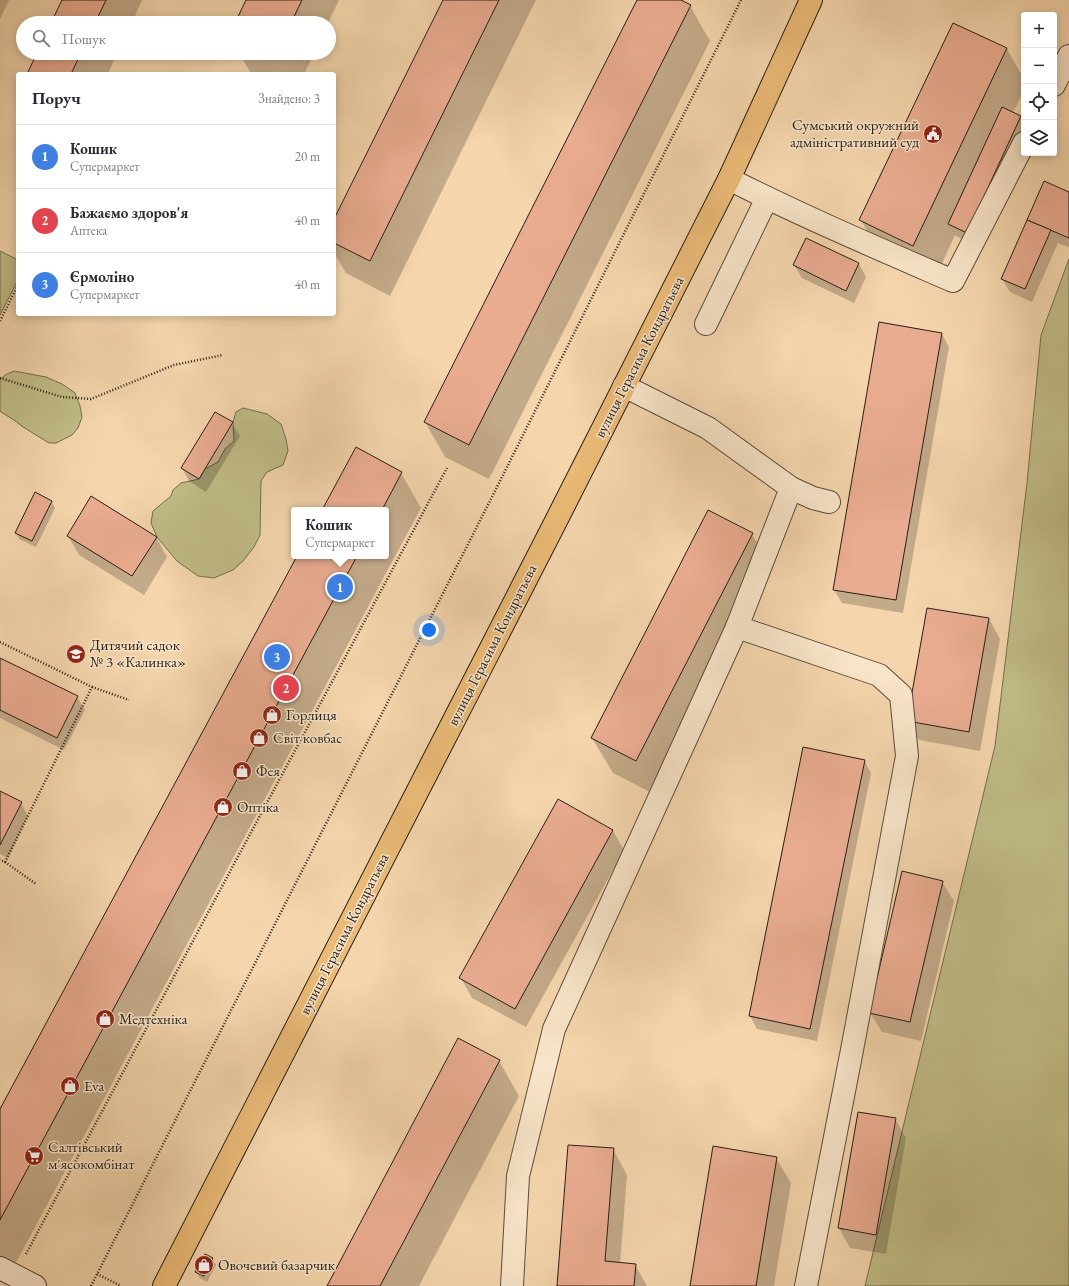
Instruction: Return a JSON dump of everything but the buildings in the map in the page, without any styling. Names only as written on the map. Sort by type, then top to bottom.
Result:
[{"type":"main road","name":"вулиця Герасима Кондратьєва","points":[[164,1286],[556,522],[729,179],[811,0]]},
{"type":"lane","points":[[1055,84],[1069,56]]},
{"type":"lane","points":[[729,179],[851,237],[953,281],[1021,149]]},
{"type":"lane","points":[[706,324],[767,198]]},
{"type":"lane","points":[[624,386],[708,428],[791,488],[813,498],[829,502]]},
{"type":"lane","points":[[512,1286],[518,1176],[554,1029],[737,627],[791,488]]},
{"type":"lane","points":[[737,627],[879,674],[901,695],[907,756],[851,1058],[806,1286]]},
{"type":"lane","points":[[7,1272],[35,1286]]},
{"type":"path","points":[[91,1286],[494,493],[741,0]]},
{"type":"path","points":[[0,321],[16,289]]},
{"type":"path","points":[[0,378],[62,397],[91,399],[174,365],[223,355]]},
{"type":"path","points":[[7,1272],[234,864],[447,468]]},
{"type":"path","points":[[0,642],[92,687],[129,700]]},
{"type":"path","points":[[5,862],[92,687]]},
{"type":"path","points":[[0,860],[36,884]]},
{"type":"path","points":[[97,1274],[121,1286]]},
{"type":"shaded area","points":[[0,251],[16,259],[16,284],[0,315]]},
{"type":"shaded area","points":[[1069,259],[1069,1286],[865,1286],[995,746],[1027,483],[1041,335]]},
{"type":"shaded area","points":[[14,371],[46,377],[62,384],[75,393],[82,417],[78,428],[72,435],[56,443],[49,443],[1,412],[0,380],[5,375]]},
{"type":"shaded area","points":[[243,408],[267,414],[281,424],[288,451],[283,465],[267,472],[261,481],[260,535],[254,547],[243,561],[233,570],[214,578],[198,576],[177,561],[157,537],[151,523],[153,511],[171,496],[173,490],[181,483],[199,479],[205,469],[218,462],[225,449],[234,441],[233,422],[236,412]]},
{"type":"place","name":"Сумський окружний адміністративний суд","points":[[933,134]]},
{"type":"place","name":"Кошик","points":[[340,587]]},
{"type":"place","name":"Дитячий садок № 3 «Калинка»","points":[[76,654]]},
{"type":"place","name":"Єрмоліно","points":[[277,657]]},
{"type":"place","name":"Бажаємо здоров'я","points":[[286,688]]},
{"type":"place","name":"Горлиця","points":[[272,715]]},
{"type":"place","name":"Світ ковбас","points":[[259,738]]},
{"type":"place","name":"Фея","points":[[242,771]]},
{"type":"place","name":"Оптіка","points":[[223,807]]},
{"type":"place","name":"Медтехніка","points":[[105,1019]]},
{"type":"place","name":"Eva","points":[[70,1086]]},
{"type":"place","name":"Салтівський м'ясокомбінат","points":[[34,1156]]},
{"type":"place","name":"Овочевий базарчик","points":[[204,1265]]}]
